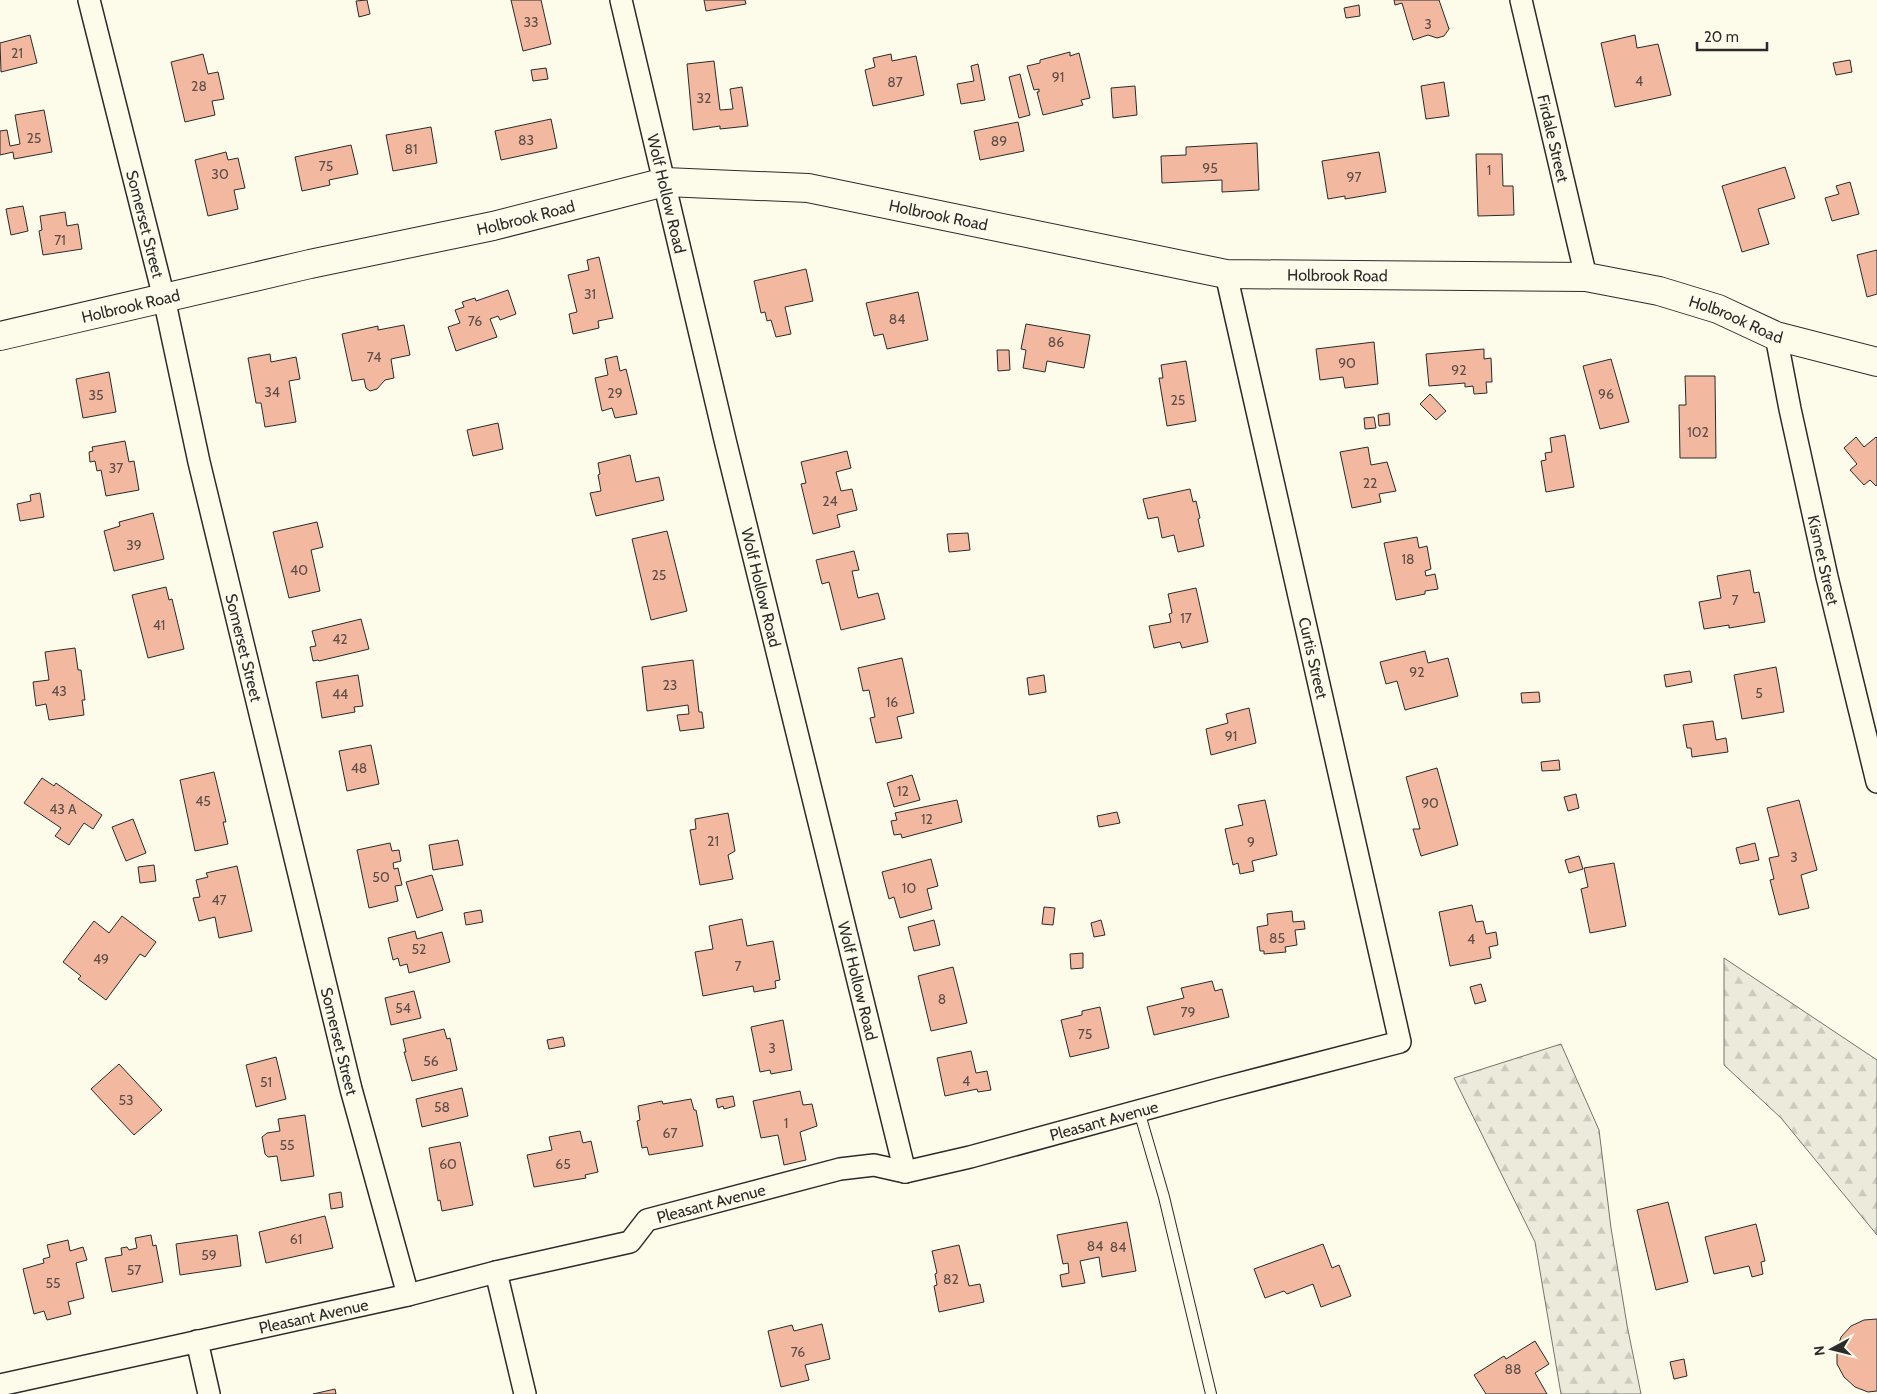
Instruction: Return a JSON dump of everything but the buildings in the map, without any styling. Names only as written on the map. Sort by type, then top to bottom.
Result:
[{"type":"street","name":"Somerset Street","points":[[89,0],[164,298],[198,462],[329,996],[352,1089],[408,1295]]},
{"type":"street","name":"Wolf Hollow Road","points":[[621,0],[726,444],[905,1172]]},
{"type":"street","name":"Firdale Street","points":[[1521,0],[1586,277]]},
{"type":"street","name":"Holbrook Road","points":[[0,336],[310,264],[493,226],[665,182],[808,188],[1226,274],[1586,277],[1660,291],[1718,308],[1776,336],[1877,362]]},
{"type":"street","name":"Curtis Street","points":[[1226,274],[1400,1042]]},
{"type":"street","name":"Kismet Street","points":[[1776,336],[1825,568],[1877,782]]},
{"type":"street","name":"Pleasant Avenue","points":[[0,1385],[408,1295],[496,1272],[630,1242],[647,1220],[840,1169],[874,1165],[905,1172],[970,1157],[1400,1042]]},
{"type":"street","points":[[496,1272],[525,1394]]},
{"type":"street","points":[[197,1341],[210,1394]]},
{"type":"lane","points":[[1138,1111],[1164,1196],[1211,1394]]},
{"type":"green space","points":[[1724,958],[1877,1060],[1877,1235],[1781,1118],[1724,1065]]},
{"type":"green space","points":[[1561,1044],[1599,1130],[1611,1228],[1627,1325],[1641,1394],[1561,1394],[1535,1242],[1454,1078]]}]
